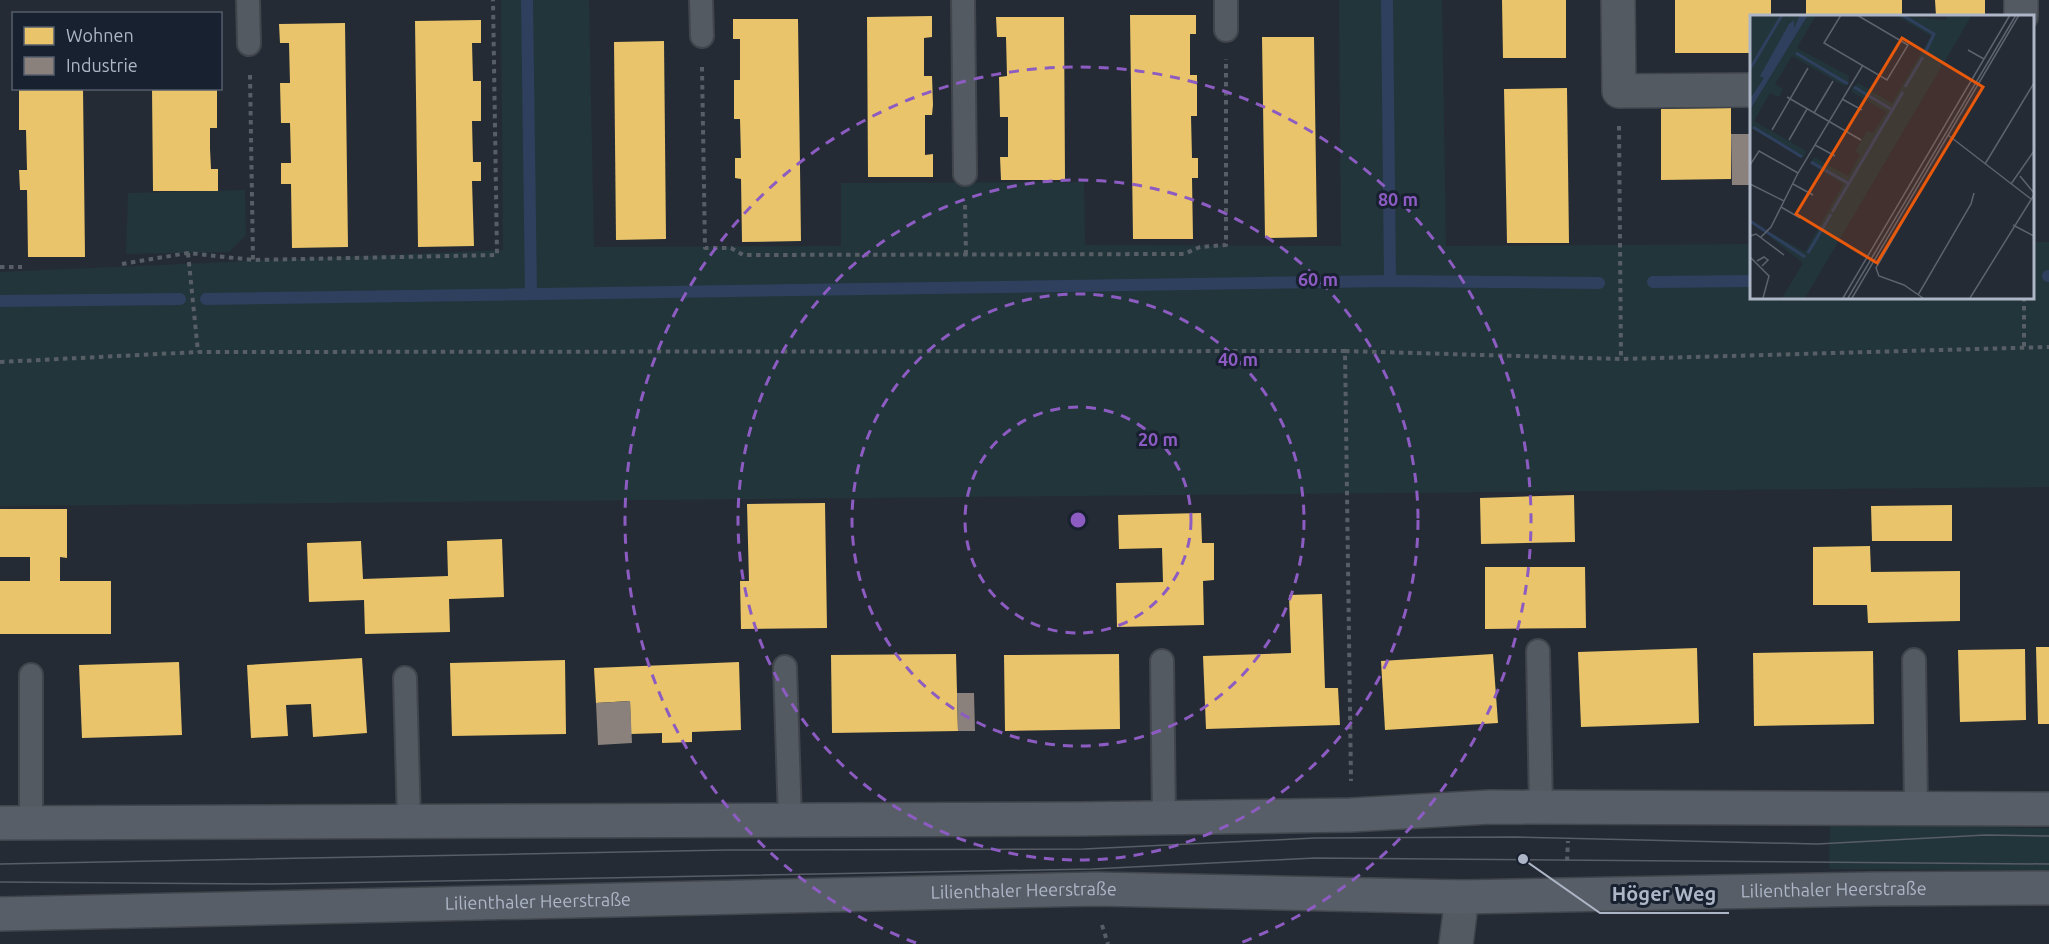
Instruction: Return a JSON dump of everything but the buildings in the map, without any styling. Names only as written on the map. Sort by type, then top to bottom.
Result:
[{"type":"main road","points":[[16,823],[1164,818],[1351,815],[1490,807],[2049,809]]},
{"type":"main road","name":"Lilienthaler Heerstraße","points":[[0,914],[1096,889],[1462,897],[2049,888]]},
{"type":"street","points":[[1618,0],[1619,91],[1750,90]]},
{"type":"street","points":[[1456,944],[1462,897]]},
{"type":"lane","points":[[248,0],[249,44]]},
{"type":"lane","points":[[701,0],[702,36]]},
{"type":"lane","points":[[963,0],[964,174]]},
{"type":"lane","points":[[1226,0],[1226,30]]},
{"type":"lane","points":[[1538,651],[1555,807]]},
{"type":"lane","points":[[1914,660],[1916,808]]},
{"type":"lane","points":[[1162,661],[1164,818]]},
{"type":"lane","points":[[785,668],[790,820]]},
{"type":"lane","points":[[16,823],[31,675]]},
{"type":"lane","points":[[405,678],[409,821]]},
{"type":"path","points":[[122,264],[188,253],[253,260],[497,255],[494,0]]},
{"type":"path","points":[[249,44],[253,260]]},
{"type":"path","points":[[1619,91],[1622,359]]},
{"type":"path","points":[[964,174],[966,255]]},
{"type":"path","points":[[188,253],[198,352]]},
{"type":"path","points":[[0,267],[22,267]]},
{"type":"path","points":[[2024,298],[2024,347]]},
{"type":"path","points":[[0,362],[198,352],[1345,351],[1622,359],[2049,347]]},
{"type":"path","points":[[1345,351],[1351,815]]},
{"type":"path","points":[[1555,807],[1566,895]]},
{"type":"green space","points":[[501,0],[589,0],[594,247],[841,246],[841,183],[1084,182],[1085,245],[1341,246],[1339,0],[1442,0],[1446,246],[1750,244],[1750,298],[2034,298],[2034,242],[2049,242],[2049,487],[0,506],[0,272],[503,250]]},
{"type":"green space","points":[[245,190],[246,235],[229,252],[126,254],[128,193]]},
{"type":"green space","points":[[1830,824],[2049,828],[2049,871],[1829,869]]},
{"type":"waterway","points":[[527,0],[531,294]]},
{"type":"waterway","points":[[1387,0],[1390,281]]},
{"type":"waterway","points":[[206,299],[1390,281],[1599,283]]},
{"type":"waterway","points":[[1653,282],[1750,281]]},
{"type":"waterway","points":[[0,301],[180,299]]},
{"type":"tram line","points":[[0,864],[726,850],[1084,849],[1315,838],[1515,837],[1817,844],[1986,835],[2049,836]]},
{"type":"tram line","points":[[0,882],[271,884],[1092,869],[1315,858],[2049,864]]},
{"type":"place","name":"Höger Weg","points":[[1523,859]]}]
